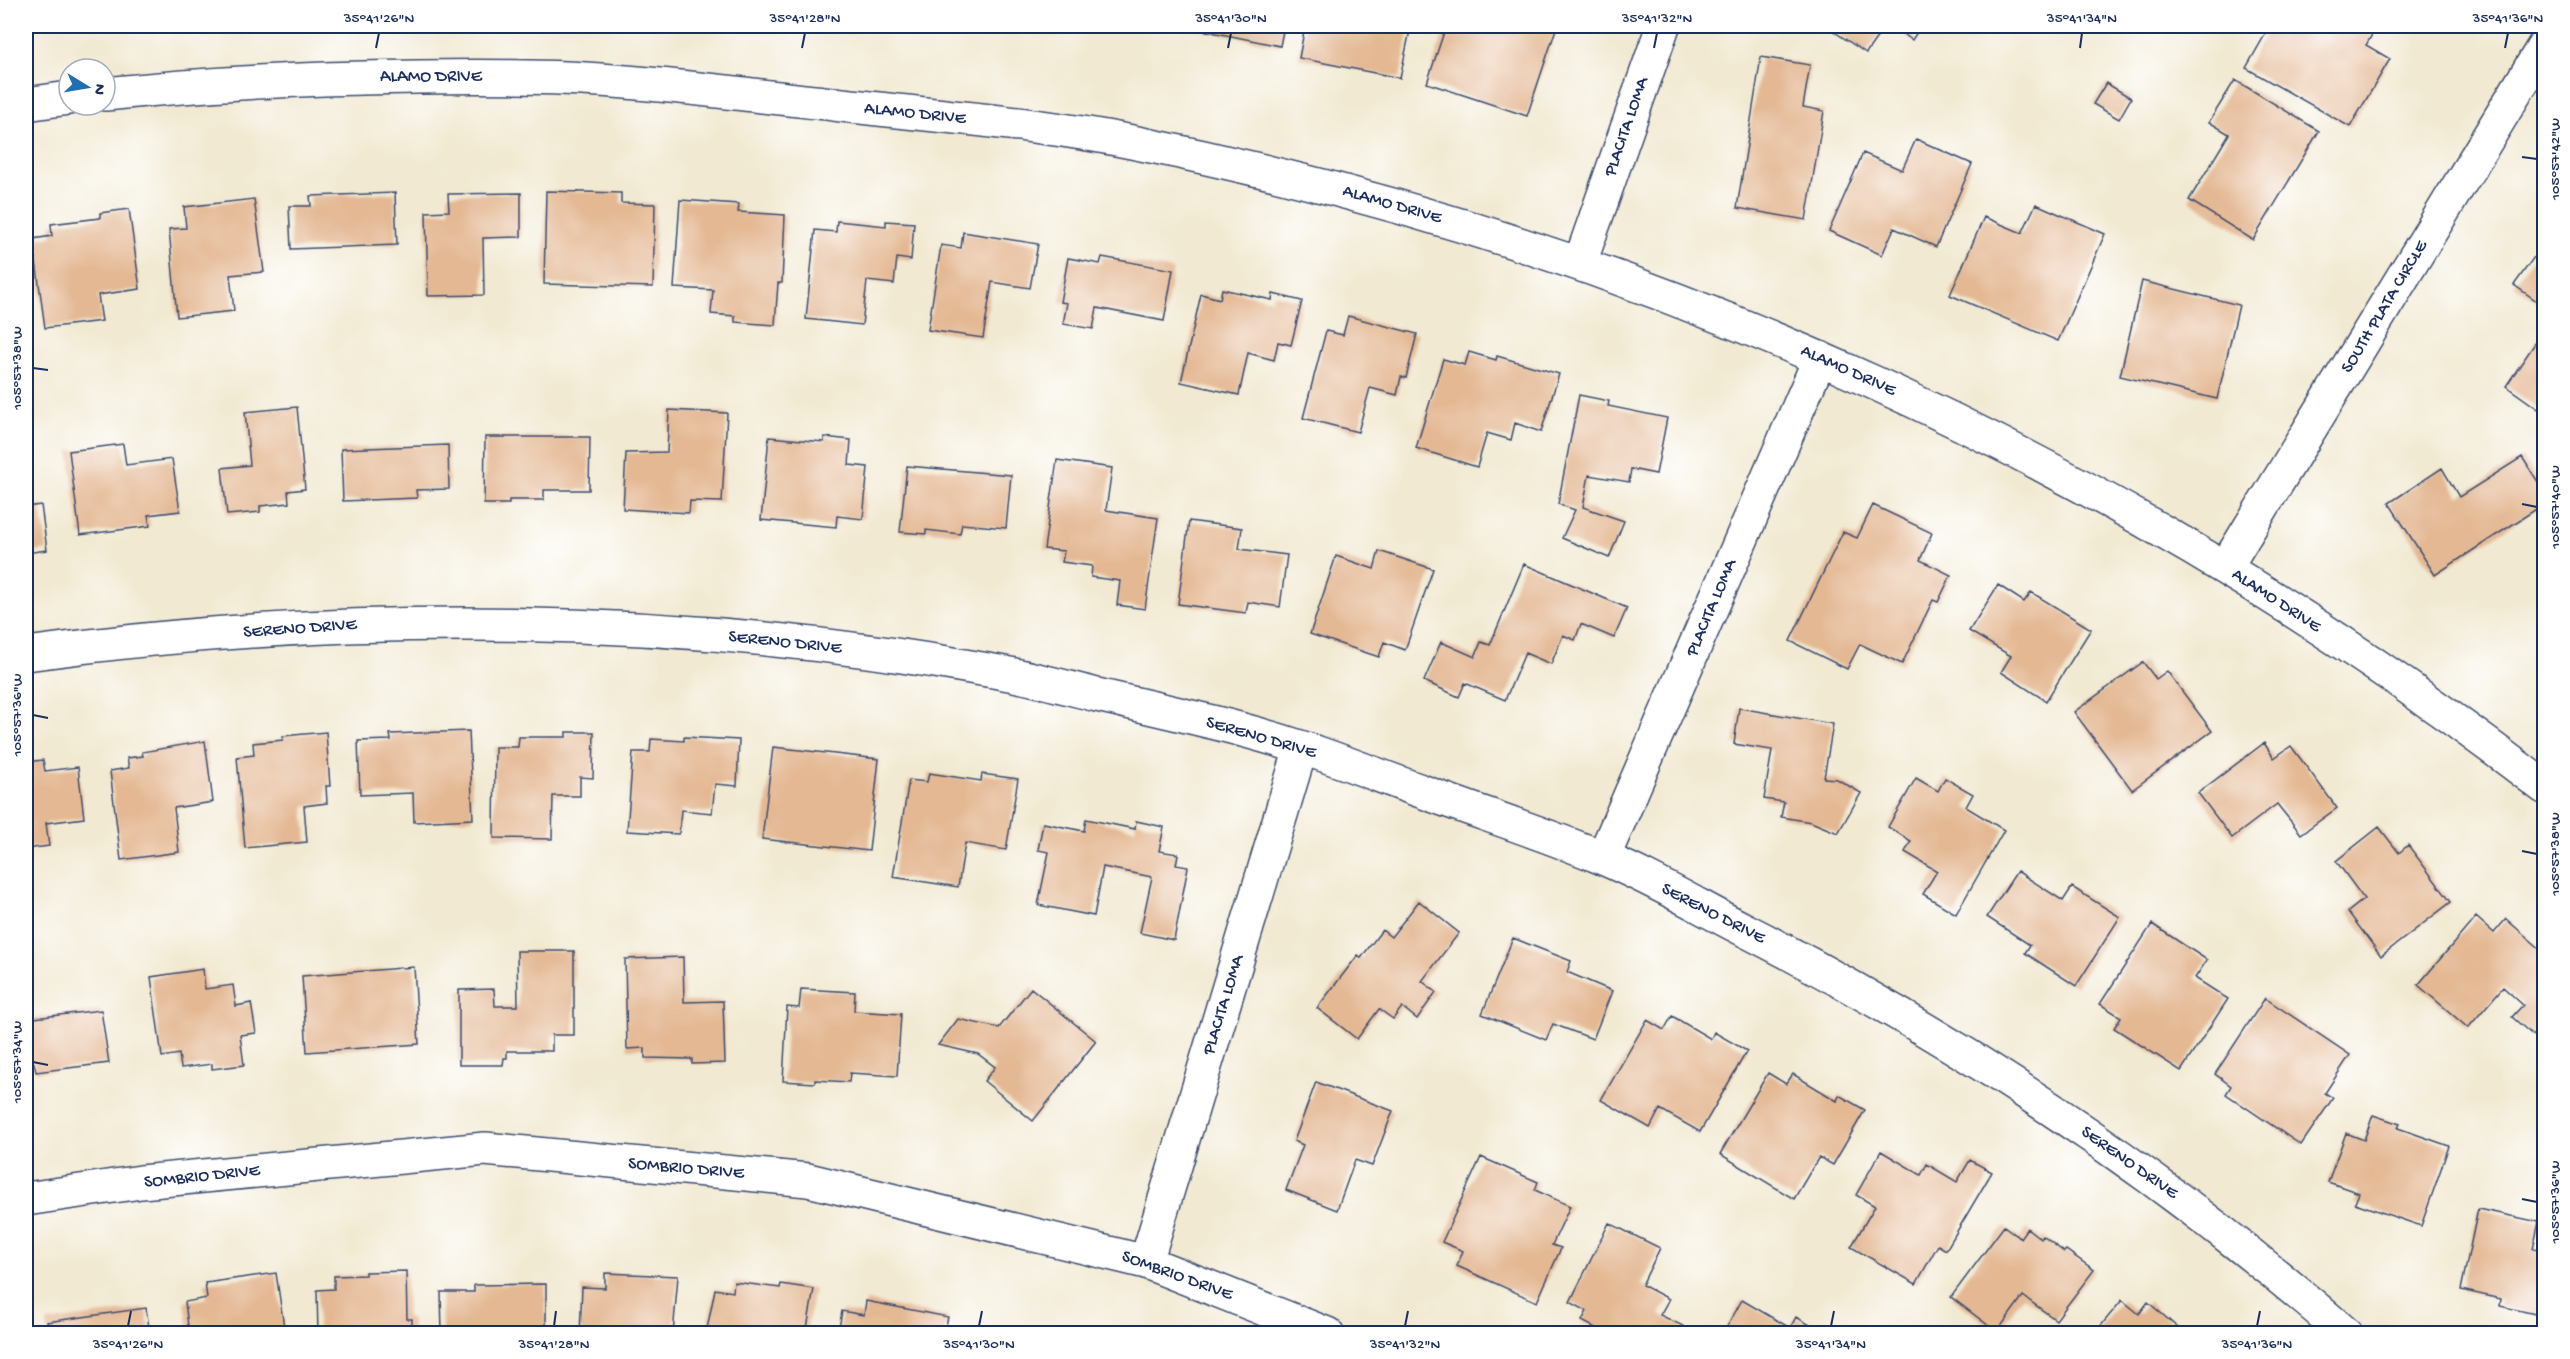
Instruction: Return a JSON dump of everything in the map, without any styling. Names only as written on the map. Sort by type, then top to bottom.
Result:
[{"type":"street","name":"PLACITA LOMA","points":[[1580,263],[1663,26]]},
{"type":"street","name":"SOUTH PLATA CIRCLE","points":[[2225,568],[2544,46]]},
{"type":"street","name":"ALAMO DRIVE","points":[[117,93],[302,80],[539,77],[655,84],[1028,126],[1126,141],[1322,185],[1454,223],[1580,263],[1720,315],[1896,392],[2064,476],[2225,568],[2351,648],[2458,721],[2544,787]]},
{"type":"street","points":[[26,104],[57,100]]},
{"type":"street","name":"PLACITA LOMA","points":[[1603,858],[1820,358]]},
{"type":"street","name":"SERENO DRIVE","points":[[26,654],[318,626],[443,623],[569,625],[681,633],[818,644],[1003,672],[1182,715],[1301,748],[1603,858],[1840,979],[1993,1071],[2133,1164],[2202,1215],[2346,1334]]},
{"type":"street","name":"PLACITA LOMA","points":[[1146,1262],[1301,748]]},
{"type":"street","name":"SOMBRIO DRIVE","points":[[26,1199],[141,1182],[485,1149],[808,1180],[1146,1262],[1326,1334]]},
{"type":"building","points":[[1182,26],[1284,26],[1280,46]]},
{"type":"building","points":[[1305,26],[1390,26],[1410,30],[1400,78],[1299,58]]},
{"type":"building","points":[[1446,26],[1557,26],[1527,116],[1427,83]]},
{"type":"building","points":[[1826,26],[1885,26],[1866,53]]},
{"type":"building","points":[[1892,26],[1921,26],[1912,40]]},
{"type":"building","points":[[2270,26],[2377,26],[2366,45],[2390,59],[2350,127],[2246,68]]},
{"type":"building","points":[[1761,57],[1810,65],[1803,107],[1824,111],[1806,220],[1737,208]]},
{"type":"building","points":[[2235,80],[2319,131],[2253,240],[2189,200],[2229,134],[2209,122]]},
{"type":"building","points":[[2106,83],[2131,98],[2119,119],[2093,104]]},
{"type":"building","points":[[1916,139],[1972,164],[1936,247],[1894,228],[1882,255],[1829,231],[1863,153],[1902,170]]},
{"type":"building","points":[[546,191],[621,193],[621,203],[655,204],[653,287],[544,284]]},
{"type":"building","points":[[395,193],[397,245],[291,249],[289,206],[311,206],[310,196]]},
{"type":"building","points":[[521,193],[521,237],[483,238],[484,295],[428,296],[426,212],[449,211],[448,194]]},
{"type":"building","points":[[254,199],[264,272],[230,275],[234,311],[177,317],[169,229],[186,228],[184,207]]},
{"type":"building","points":[[680,200],[739,204],[738,212],[785,215],[782,283],[778,283],[775,325],[735,322],[735,316],[711,314],[713,290],[674,288]]},
{"type":"building","points":[[2036,204],[2105,234],[2058,341],[1950,295],[1984,217],[2022,233]]},
{"type":"building","points":[[129,209],[140,289],[98,295],[102,321],[45,328],[33,239],[52,236],[51,224],[100,218],[100,213]]},
{"type":"building","points":[[837,221],[886,226],[886,221],[914,223],[911,260],[897,258],[894,284],[867,281],[862,325],[806,319],[815,230],[836,232]]},
{"type":"building","points":[[963,232],[1038,244],[1030,288],[992,282],[983,338],[928,330],[941,245],[961,248]]},
{"type":"building","points":[[1102,257],[1173,270],[1164,321],[1097,308],[1093,329],[1063,324],[1067,303],[1060,302],[1068,258],[1100,264]]},
{"type":"building","points":[[2534,257],[2544,264],[2544,306],[2514,285]]},
{"type":"building","points":[[2142,281],[2239,305],[2217,399],[2120,376]]},
{"type":"building","points":[[1222,289],[1272,300],[1273,294],[1302,301],[1291,345],[1278,342],[1274,360],[1248,353],[1239,395],[1181,382],[1201,294],[1220,299]]},
{"type":"building","points":[[1348,316],[1417,334],[1406,378],[1401,377],[1397,395],[1370,388],[1358,432],[1303,418],[1326,331],[1343,335]]},
{"type":"building","points":[[2544,330],[2544,413],[2506,386]]},
{"type":"building","points":[[1469,352],[1496,360],[1497,356],[1559,374],[1541,432],[1515,423],[1511,440],[1487,433],[1477,467],[1416,448],[1443,359],[1465,365]]},
{"type":"building","points":[[1579,395],[1609,401],[1608,406],[1667,418],[1656,474],[1631,469],[1629,482],[1589,475],[1583,507],[1624,521],[1609,558],[1562,538],[1575,510],[1558,504]]},
{"type":"building","points":[[297,407],[305,489],[288,491],[289,503],[260,506],[260,512],[227,515],[222,468],[250,465],[245,412]]},
{"type":"building","points":[[669,410],[727,413],[722,502],[690,501],[689,513],[623,509],[626,453],[667,452]]},
{"type":"building","points":[[485,437],[590,437],[589,490],[544,490],[544,500],[509,500],[509,504],[484,504]]},
{"type":"building","points":[[769,437],[824,442],[824,437],[851,440],[849,465],[868,467],[863,519],[837,516],[836,527],[761,520]]},
{"type":"building","points":[[123,444],[126,465],[172,459],[180,511],[148,515],[150,526],[80,535],[69,451]]},
{"type":"building","points":[[448,445],[449,489],[416,490],[417,498],[343,501],[341,449]]},
{"type":"building","points":[[2522,457],[2544,491],[2544,504],[2435,575],[2389,503],[2442,468],[2459,497]]},
{"type":"building","points":[[1057,460],[1112,468],[1106,510],[1158,518],[1145,609],[1117,605],[1120,581],[1091,577],[1092,566],[1062,562],[1064,551],[1044,549]]},
{"type":"building","points":[[907,466],[1011,475],[1006,528],[962,524],[960,534],[926,530],[926,534],[900,532]]},
{"type":"building","points":[[41,505],[47,550],[26,553],[26,507]]},
{"type":"building","points":[[1873,505],[1932,533],[1920,560],[1951,575],[1938,602],[1933,600],[1902,664],[1860,644],[1847,669],[1790,641],[1843,532],[1857,538]]},
{"type":"building","points":[[1189,521],[1242,528],[1239,549],[1287,555],[1280,607],[1248,602],[1246,613],[1178,604]]},
{"type":"building","points":[[1379,551],[1433,569],[1405,650],[1384,642],[1379,657],[1310,634],[1336,556],[1374,569]]},
{"type":"building","points":[[1524,564],[1627,608],[1614,638],[1581,624],[1575,640],[1563,635],[1551,664],[1525,653],[1505,700],[1465,683],[1459,697],[1424,681],[1441,642],[1475,657],[1481,642],[1490,645]]},
{"type":"building","points":[[1998,585],[2024,602],[2031,592],[2091,629],[2046,701],[2001,672],[2011,656],[1969,631]]},
{"type":"building","points":[[2143,662],[2156,679],[2167,671],[2212,731],[2132,790],[2074,712]]},
{"type":"building","points":[[1739,708],[1833,724],[1824,778],[1837,779],[1861,793],[1838,833],[1811,822],[1781,817],[1784,802],[1764,799],[1772,750],[1734,744]]},
{"type":"building","points":[[469,731],[473,819],[414,822],[413,793],[360,795],[358,741],[391,740],[390,734]]},
{"type":"building","points":[[326,732],[330,786],[326,786],[327,803],[304,806],[307,842],[245,848],[237,757],[254,755],[253,743],[283,740],[283,736]]},
{"type":"building","points":[[566,732],[594,732],[593,778],[580,777],[580,796],[553,796],[552,839],[494,838],[495,747],[518,747],[519,737],[566,737]]},
{"type":"building","points":[[684,737],[739,740],[737,786],[715,784],[712,813],[681,810],[679,834],[627,831],[633,752],[650,752],[651,739],[684,741]]},
{"type":"building","points":[[205,741],[213,802],[174,808],[179,852],[121,860],[110,771],[129,768],[127,758],[143,756],[142,752]]},
{"type":"building","points":[[2264,743],[2274,758],[2291,746],[2337,808],[2301,834],[2277,804],[2232,838],[2198,793]]},
{"type":"building","points":[[773,747],[879,759],[869,851],[762,839]]},
{"type":"building","points":[[43,760],[45,771],[78,767],[84,818],[46,823],[49,846],[26,849],[26,762]]},
{"type":"building","points":[[929,773],[981,781],[982,774],[1018,779],[1006,850],[965,843],[958,887],[893,877],[909,780],[927,782]]},
{"type":"building","points":[[1916,778],[1938,791],[1945,778],[1973,794],[1966,807],[2004,830],[1956,914],[1923,894],[1937,871],[1905,852],[1911,841],[1888,827]]},
{"type":"building","points":[[1086,819],[1135,829],[1136,821],[1164,827],[1159,851],[1178,854],[1176,865],[1188,867],[1174,940],[1140,933],[1152,877],[1103,867],[1094,916],[1038,905],[1049,852],[1038,850],[1043,823],[1084,831]]},
{"type":"building","points":[[2379,827],[2399,853],[2408,845],[2451,902],[2381,956],[2348,912],[2364,899],[2336,861]]},
{"type":"building","points":[[2017,871],[2063,901],[2072,887],[2120,917],[2076,986],[2025,953],[2030,945],[1987,917]]},
{"type":"building","points":[[1419,901],[1459,933],[1422,981],[1436,992],[1417,1019],[1402,1007],[1393,1019],[1379,1009],[1357,1039],[1317,1008],[1358,955],[1361,958],[1382,930],[1391,937]]},
{"type":"building","points":[[2476,917],[2494,933],[2506,919],[2544,952],[2544,1029],[2536,1038],[2512,1017],[2523,1005],[2503,987],[2468,1028],[2418,985]]},
{"type":"building","points":[[2152,924],[2207,960],[2195,978],[2228,999],[2181,1071],[2114,1028],[2121,1017],[2100,1004]]},
{"type":"building","points":[[1513,938],[1571,961],[1567,972],[1612,991],[1593,1039],[1553,1024],[1546,1040],[1482,1014]]},
{"type":"building","points":[[517,951],[574,951],[574,1035],[552,1035],[552,1051],[507,1051],[507,1058],[504,1058],[503,1065],[459,1065],[459,990],[494,989],[495,1006],[518,1006]]},
{"type":"building","points":[[683,957],[684,1002],[723,1001],[725,1063],[692,1064],[692,1059],[645,1058],[645,1048],[627,1049],[625,959]]},
{"type":"building","points":[[414,967],[419,1044],[307,1052],[302,976]]},
{"type":"building","points":[[203,969],[205,989],[233,985],[236,1006],[251,1003],[256,1033],[240,1035],[244,1065],[212,1069],[212,1064],[181,1068],[179,1054],[162,1057],[151,977]]},
{"type":"building","points":[[1031,988],[1096,1041],[1033,1121],[984,1081],[995,1067],[978,1054],[938,1045],[958,1019],[999,1028]]},
{"type":"building","points":[[801,989],[855,992],[854,1011],[901,1014],[897,1076],[850,1073],[849,1082],[783,1081],[787,1007],[799,1008]]},
{"type":"building","points":[[2265,998],[2350,1055],[2325,1093],[2333,1098],[2301,1145],[2226,1094],[2231,1086],[2215,1074]]},
{"type":"building","points":[[101,1010],[109,1063],[36,1072],[34,1063],[26,1064],[26,1019]]},
{"type":"building","points":[[1672,1016],[1711,1039],[1714,1032],[1747,1051],[1700,1132],[1660,1109],[1650,1128],[1601,1100],[1647,1020],[1664,1030]]},
{"type":"building","points":[[1768,1073],[1786,1084],[1793,1074],[1837,1101],[1839,1095],[1865,1110],[1833,1165],[1819,1157],[1794,1199],[1720,1154]]},
{"type":"building","points":[[1316,1082],[1393,1111],[1372,1166],[1355,1160],[1337,1210],[1286,1190],[1303,1145],[1294,1141]]},
{"type":"building","points":[[2373,1115],[2400,1124],[2398,1128],[2449,1146],[2421,1226],[2355,1203],[2359,1193],[2328,1182],[2346,1133],[2364,1140]]},
{"type":"building","points":[[1881,1151],[1921,1175],[1927,1164],[1957,1182],[1970,1160],[1992,1172],[1946,1250],[1938,1245],[1916,1284],[1851,1247],[1875,1206],[1856,1195]]},
{"type":"building","points":[[1481,1157],[1538,1182],[1535,1190],[1570,1206],[1552,1245],[1561,1248],[1537,1302],[1457,1266],[1463,1251],[1442,1242]]},
{"type":"building","points":[[2478,1209],[2539,1222],[2533,1249],[2544,1251],[2544,1316],[2500,1306],[2501,1299],[2461,1290]]},
{"type":"building","points":[[1609,1223],[1660,1248],[1642,1285],[1669,1299],[1660,1315],[1683,1326],[1679,1334],[1607,1334],[1582,1321],[1587,1311],[1570,1302]]},
{"type":"building","points":[[2004,1226],[2020,1238],[2027,1228],[2041,1239],[2043,1236],[2064,1252],[2066,1250],[2094,1270],[2056,1320],[2023,1296],[1997,1332],[1951,1297]]},
{"type":"building","points":[[406,1271],[407,1319],[412,1319],[412,1334],[318,1334],[317,1290],[334,1289],[334,1276],[365,1275],[365,1272]]},
{"type":"building","points":[[276,1273],[285,1334],[189,1334],[185,1302],[207,1298],[205,1283]]},
{"type":"building","points":[[605,1273],[678,1276],[673,1334],[580,1334],[582,1287],[605,1288]]},
{"type":"building","points":[[734,1282],[780,1288],[781,1284],[814,1289],[806,1334],[706,1334],[715,1289],[733,1292]]},
{"type":"building","points":[[546,1284],[546,1334],[442,1334],[441,1292],[474,1292],[474,1285]]},
{"type":"building","points":[[1742,1300],[1790,1328],[1796,1317],[1826,1334],[1723,1334]]},
{"type":"building","points":[[2122,1300],[2139,1314],[2148,1302],[2185,1334],[2094,1334]]},
{"type":"building","points":[[866,1301],[948,1317],[944,1334],[838,1334],[842,1311],[864,1315]]},
{"type":"building","points":[[146,1308],[150,1334],[48,1334],[47,1322]]}]
